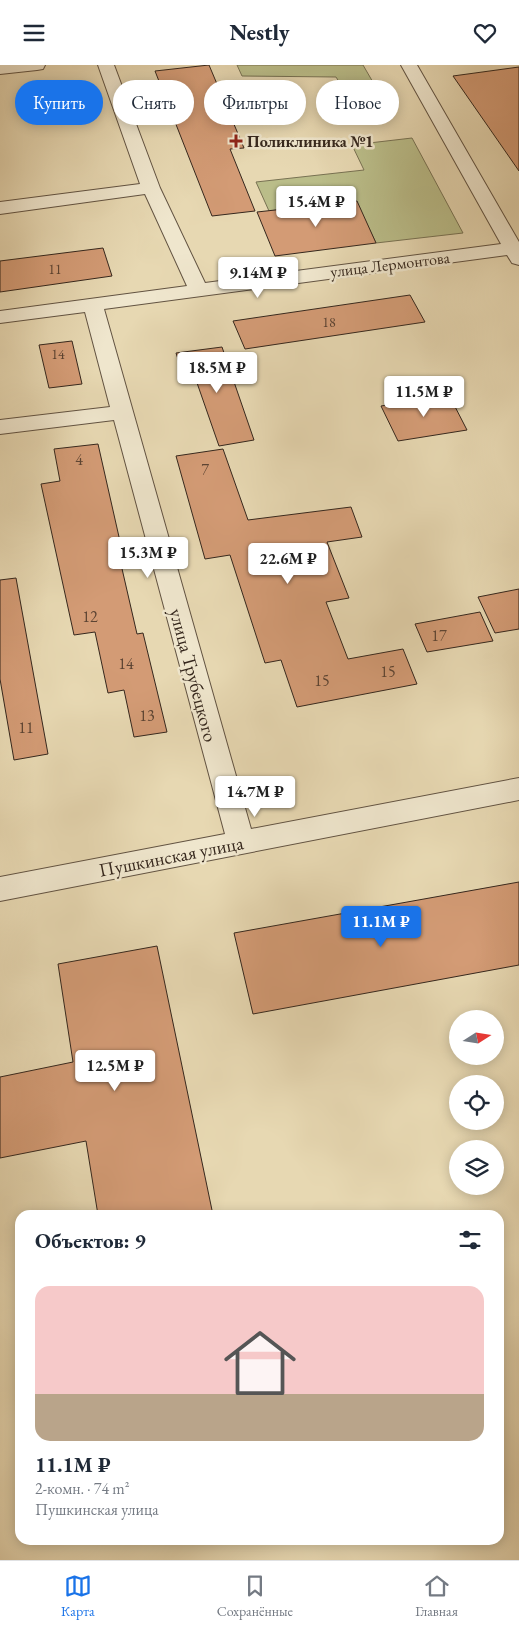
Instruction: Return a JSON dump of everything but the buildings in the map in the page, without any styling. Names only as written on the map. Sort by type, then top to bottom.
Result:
[{"type":"street","points":[[0,69],[37,65]]},
{"type":"street","points":[[106,65],[151,188],[198,289]]},
{"type":"street","points":[[409,65],[515,245]]},
{"type":"street","points":[[0,209],[151,188]]},
{"type":"street","name":"улица Лермонтова","points":[[0,317],[515,245]]},
{"type":"street","name":"улица Трубецкого","points":[[93,305],[241,843]]},
{"type":"street","points":[[0,427],[122,413]]},
{"type":"street","name":"Пушкинская улица","points":[[0,889],[519,789]]},
{"type":"green space","points":[[237,65],[363,65],[372,80],[338,80],[336,77],[242,76]]},
{"type":"green space","points":[[412,138],[463,233],[376,243],[356,201],[269,211],[256,182],[364,170],[352,145]]},
{"type":"place","name":"Поликлиника №1","points":[[236,141]]}]
